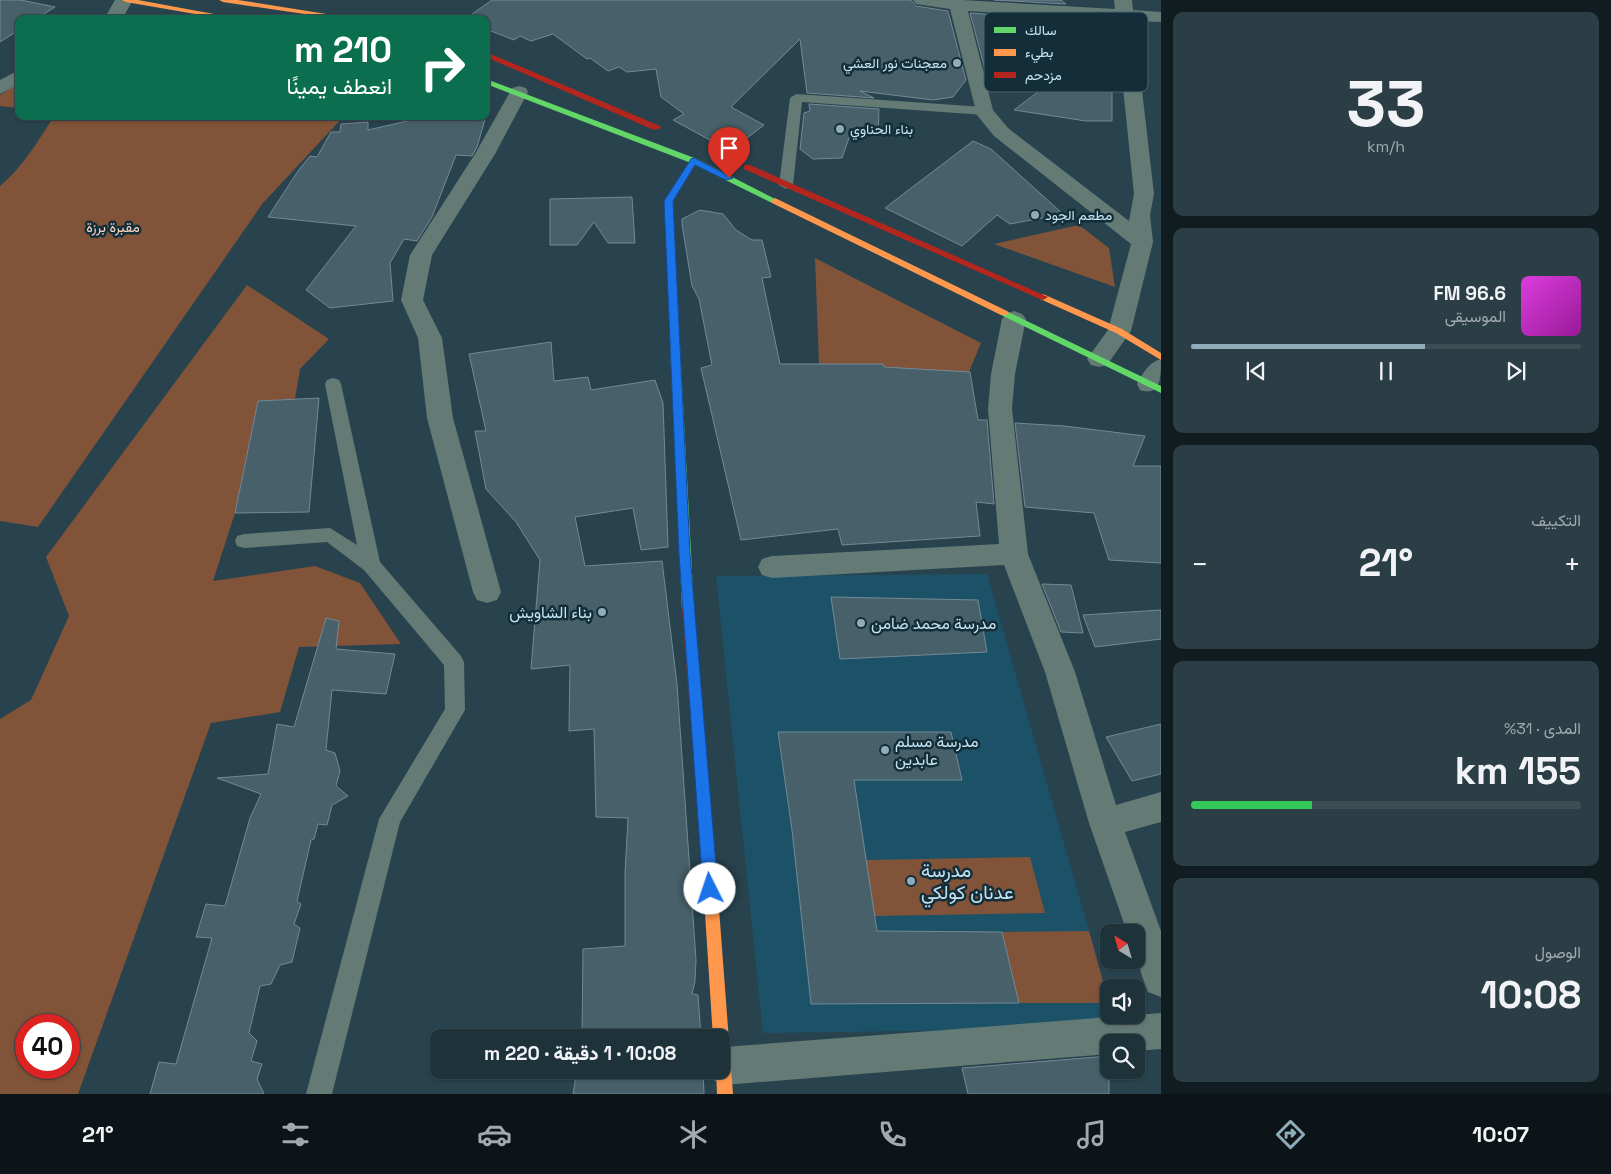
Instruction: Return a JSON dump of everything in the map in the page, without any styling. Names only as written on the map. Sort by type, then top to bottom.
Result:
[{"type":"main road","points":[[125,0],[214,15]]},
{"type":"main road","points":[[224,0],[327,15]]},
{"type":"main road","points":[[490,56],[667,132]]},
{"type":"main road","points":[[490,82],[694,161],[1014,319],[1099,359],[1157,380]]},
{"type":"main road","points":[[694,161],[669,201],[684,554],[724,1080]]},
{"type":"main road","points":[[740,164],[1119,331],[1161,357]]},
{"type":"street","points":[[116,15],[125,0]]},
{"type":"street","points":[[922,0],[981,8],[1124,8],[1140,12]]},
{"type":"street","points":[[957,4],[984,111],[1001,132],[1142,242]]},
{"type":"street","points":[[1148,14],[1161,17]]},
{"type":"street","points":[[0,88],[15,79]]},
{"type":"street","points":[[487,592],[440,418],[430,338],[412,300],[421,255],[485,154],[519,92]]},
{"type":"street","points":[[1099,359],[1119,331],[1142,242],[1139,215],[1153,208],[1136,92]]},
{"type":"street","points":[[1014,319],[1003,374],[1000,409],[1014,554],[1060,672],[1104,823],[1161,979]]},
{"type":"street","points":[[772,567],[1014,554]]},
{"type":"street","points":[[1104,823],[1161,807]]},
{"type":"street","points":[[724,1080],[1161,1031]]},
{"type":"lane","points":[[786,185],[796,98],[984,111]]},
{"type":"lane","points":[[332,384],[371,565]]},
{"type":"lane","points":[[244,541],[330,534],[371,565],[454,662],[455,710],[390,819],[319,1094]]},
{"type":"shaded area","points":[[987,574],[1103,979],[1100,979],[1100,1024],[1115,1024],[1116,1028],[763,1033],[716,576]]},
{"type":"green space","points":[[15,86],[15,108],[0,106],[0,95]]},
{"type":"green space","name":"مقبرة برزة","points":[[51,120],[340,120],[263,203],[38,527],[0,521],[0,186],[23,162]]},
{"type":"green space","points":[[1079,225],[1109,248],[1115,287],[994,244]]},
{"type":"green space","points":[[815,258],[981,343],[969,372],[893,395],[882,364],[819,364]]},
{"type":"green space","points":[[247,285],[329,339],[300,369],[295,399],[258,401],[235,513],[213,581],[315,566],[360,583],[401,644],[299,647],[280,712],[211,723],[78,1094],[0,1094],[0,719],[31,700],[69,616],[46,557]]},
{"type":"green space","points":[[1030,857],[1045,913],[875,916],[865,860]]},
{"type":"green space","points":[[1089,931],[1102,979],[1100,979],[1100,1003],[1019,1003],[1002,932]]},
{"type":"building","points":[[0,0],[21,0],[55,7],[42,15],[15,15],[15,33],[0,42]]},
{"type":"building","points":[[492,0],[911,0],[916,6],[948,11],[966,80],[953,97],[933,100],[860,91],[874,98],[807,93],[800,39],[731,107],[764,125],[730,151],[673,120],[684,114],[661,97],[656,69],[627,72],[619,67],[608,71],[590,58],[587,59],[553,34],[531,41],[520,36],[514,40],[490,31],[490,15],[471,15]]},
{"type":"building","points":[[994,0],[1061,0],[1066,4]]},
{"type":"building","points":[[970,13],[984,14],[984,66]]},
{"type":"building","points":[[1038,92],[1112,92],[1112,121],[1086,121],[1014,110]]},
{"type":"building","name":"بناء الحناوي","points":[[809,104],[879,109],[878,136],[850,135],[842,158],[813,159],[800,149],[804,113],[810,111]]},
{"type":"building","points":[[412,120],[485,120],[477,147],[472,156],[456,155],[432,217],[417,241],[404,239],[390,263],[393,301],[330,308],[306,290],[356,226],[268,217],[310,156],[317,157],[331,132],[340,132],[341,124],[368,122],[368,130]]},
{"type":"building","points":[[973,141],[991,149],[1063,214],[1010,224],[997,215],[962,246],[885,208]]},
{"type":"building","points":[[632,197],[635,243],[608,243],[594,222],[577,245],[550,245],[550,199]]},
{"type":"building","points":[[700,210],[723,214],[736,230],[752,240],[762,240],[771,277],[762,278],[780,364],[883,364],[884,367],[970,372],[978,420],[987,420],[994,504],[976,502],[980,536],[842,545],[838,529],[741,540],[701,368],[712,365],[699,299],[692,286],[682,224],[682,219]]},
{"type":"building","points":[[551,342],[554,381],[588,377],[591,390],[655,380],[663,403],[668,547],[641,550],[633,508],[575,517],[585,566],[662,561],[677,684],[696,960],[692,994],[698,995],[700,1029],[582,1029],[583,949],[625,946],[625,873],[628,818],[596,817],[594,729],[569,731],[570,665],[531,669],[540,560],[516,522],[486,489],[475,431],[486,431],[469,354]]},
{"type":"building","points":[[319,398],[309,512],[235,513],[258,401]]},
{"type":"building","points":[[1015,423],[1064,426],[1145,436],[1133,466],[1161,466],[1161,563],[1109,560],[1094,513],[1025,507]]},
{"type":"building","points":[[1042,584],[1071,585],[1083,633],[1061,632]]},
{"type":"building","points":[[831,597],[978,600],[987,652],[840,659]]},
{"type":"building","points":[[1161,610],[1161,639],[1095,647],[1083,615]]},
{"type":"building","points":[[326,618],[339,621],[336,649],[395,654],[386,694],[332,690],[326,750],[335,753],[340,771],[336,786],[348,796],[332,805],[327,825],[318,824],[314,839],[311,840],[297,901],[301,904],[294,924],[300,928],[292,962],[280,965],[271,984],[260,986],[249,1033],[257,1041],[251,1061],[262,1064],[257,1079],[264,1094],[150,1094],[159,1062],[176,1064],[212,938],[196,937],[206,904],[225,906],[250,818],[261,794],[217,778],[268,774],[277,724],[294,727]]},
{"type":"building","points":[[1161,724],[1161,774],[1132,781],[1106,737]]},
{"type":"building","points":[[778,732],[951,732],[962,780],[854,780],[877,931],[1002,932],[1019,1003],[811,1004],[792,830]]},
{"type":"building","points":[[1100,1057],[1100,1079],[1109,1079],[1109,1094],[968,1094],[962,1068]]},
{"type":"building","points":[[576,1079],[703,1079],[704,1094],[573,1094]]},
{"type":"traffic: fast","points":[[490,83],[694,161],[775,201]]},
{"type":"traffic: fast","points":[[1004,313],[1161,390]]},
{"type":"traffic: fast","points":[[675,346],[688,609]]},
{"type":"traffic: slow","points":[[126,0],[214,15]]},
{"type":"traffic: slow","points":[[223,0],[327,15]]},
{"type":"traffic: slow","points":[[775,201],[1004,313]]},
{"type":"traffic: slow","points":[[1043,297],[1119,331],[1161,357]]},
{"type":"traffic: slow","points":[[710,882],[725,1094]]},
{"type":"traffic: jam","points":[[490,56],[657,128]]},
{"type":"traffic: jam","points":[[675,346],[669,201],[694,161]]},
{"type":"traffic: jam","points":[[747,167],[1043,297]]},
{"type":"traffic: jam","points":[[688,609],[710,882]]},
{"type":"place","name":"معجنات نور العشي","points":[[957,63]]},
{"type":"place","name":"بناء الحناوي","points":[[840,129]]},
{"type":"place","name":"مطعم الجود","points":[[1035,215]]},
{"type":"place","name":"بناء الشاويش","points":[[602,612]]},
{"type":"place","name":"مدرسة محمد ضامن","points":[[861,623]]},
{"type":"place","name":"مدرسة مسلم عابدين","points":[[885,750]]},
{"type":"place","name":"مدرسة عدنان كولكي","points":[[911,881]]},
{"type":"route","points":[[710,889],[684,554],[669,201],[694,161],[729,178]]}]
